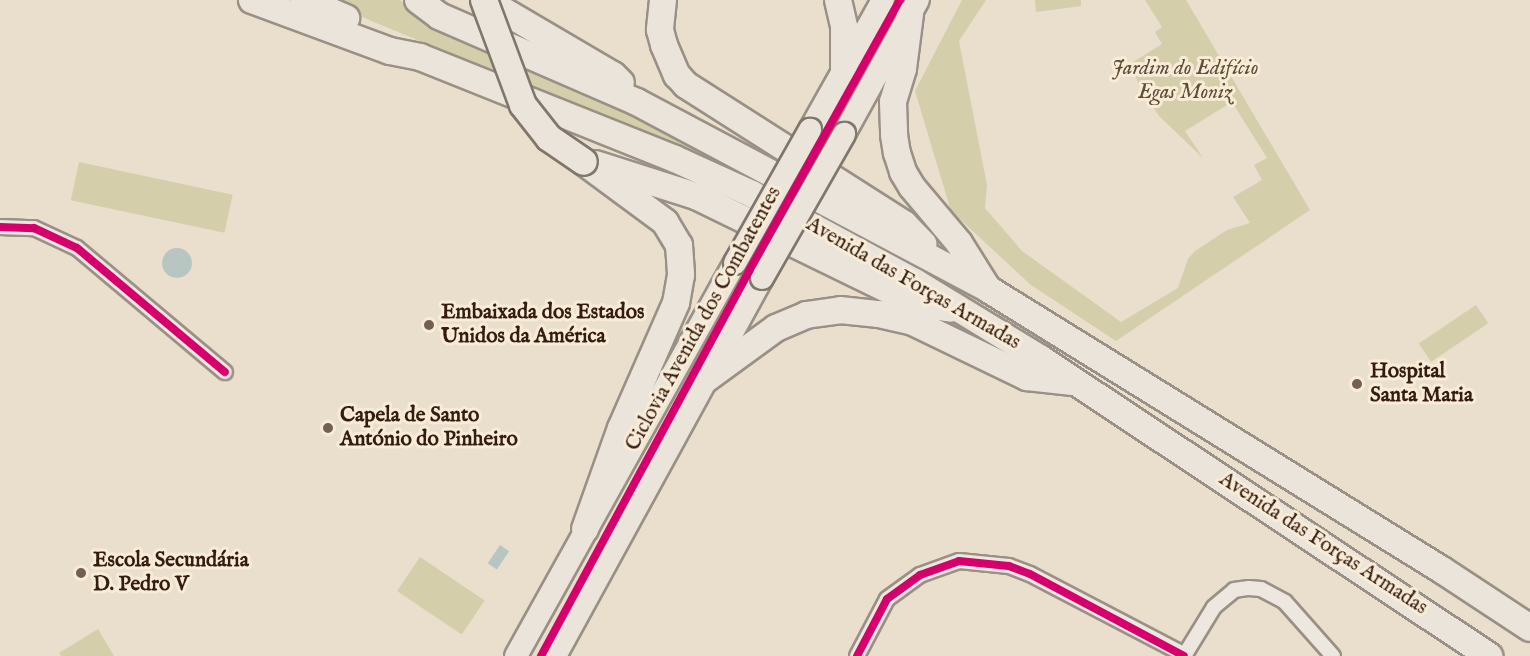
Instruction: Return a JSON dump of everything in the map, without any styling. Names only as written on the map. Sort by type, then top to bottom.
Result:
[{"type":"highway","name":"Avenida das Forças Armadas","points":[[252,0],[390,51],[420,57],[729,183],[865,255],[963,311],[1077,382],[1383,583],[1489,656]]},
{"type":"highway","points":[[304,0],[390,35],[420,57]]},
{"type":"highway","name":"Avenida das Forças Armadas","points":[[418,0],[439,16],[637,102],[988,289],[1442,570],[1530,628]]},
{"type":"highway","points":[[484,0],[613,75],[637,102]]},
{"type":"highway","points":[[484,0],[523,105],[549,138],[665,222],[679,245],[681,275],[676,303],[621,428],[585,528]]},
{"type":"highway","points":[[663,0],[660,30],[664,45],[674,68],[686,85],[904,224],[945,266]]},
{"type":"highway","points":[[843,3],[844,69]]},
{"type":"highway","points":[[914,7],[903,69],[893,102],[894,135],[900,162],[912,188],[958,243],[988,289]]},
{"type":"highway","points":[[591,167],[605,165],[696,196],[917,304],[963,311]]},
{"type":"highway","points":[[706,380],[777,328],[806,315],[858,310],[905,319],[963,344],[1027,377],[1077,382]]},
{"type":"highway","points":[[1442,570],[1530,611]]},
{"type":"highway","points":[[1383,583],[1458,656]]},
{"type":"main road","points":[[516,656],[585,528],[883,0]]},
{"type":"main road","points":[[555,656],[762,278],[914,7]]},
{"type":"street","points":[[0,227],[34,228],[77,248],[225,372]]},
{"type":"street","points":[[857,656],[887,599],[920,575],[958,561],[1009,566],[1030,574],[1184,655],[1214,607],[1234,590],[1262,589],[1285,602],[1333,656]]},
{"type":"green space","points":[[321,0],[400,0],[412,11],[466,43],[537,72],[707,151],[705,159]]},
{"type":"green space","points":[[962,0],[986,0],[959,41],[987,185],[985,208],[1022,251],[1121,322],[1178,288],[1188,259],[1195,251],[1227,230],[1250,223],[1233,197],[1262,180],[1254,165],[1267,158],[1232,102],[1185,131],[1203,158],[1159,116],[1142,91],[1130,64],[1162,44],[1155,32],[1162,27],[1145,0],[1186,0],[1310,210],[1116,341],[1031,285],[951,211],[915,91]]},
{"type":"green space","name":"Jardim do Edifício Egas Moniz","points":[[1035,0],[1081,0],[1081,6],[1036,12]]},
{"type":"green space","points":[[79,162],[233,195],[224,233],[71,200]]},
{"type":"green space","points":[[1476,305],[1488,323],[1431,362],[1419,344]]},
{"type":"green space","points":[[420,557],[485,601],[462,635],[397,591]]},
{"type":"green space","points":[[98,629],[114,656],[61,656],[59,653]]},
{"type":"shaded area","points":[[177,248],[188,252],[192,263],[188,274],[177,278],[166,274],[162,263],[166,252]]},
{"type":"shaded area","points":[[500,545],[509,551],[497,569],[488,563]]},
{"type":"cycle path","name":"Ciclovia Avenida dos Combatentes","points":[[541,656],[749,271],[900,0]]},
{"type":"cycle path","points":[[0,227],[34,228],[77,248],[225,372]]},
{"type":"cycle path","points":[[857,656],[887,599],[920,575],[959,561],[1009,566],[1030,574],[1184,656]]},
{"type":"place","name":"Embaixada dos Estados Unidos da América","points":[[429,325]]},
{"type":"place","name":"Hospital Santa Maria","points":[[1357,384]]},
{"type":"place","name":"Capela de Santo António do Pinheiro","points":[[328,428]]},
{"type":"place","name":"Escola Secundária D. Pedro V","points":[[81,573]]}]
